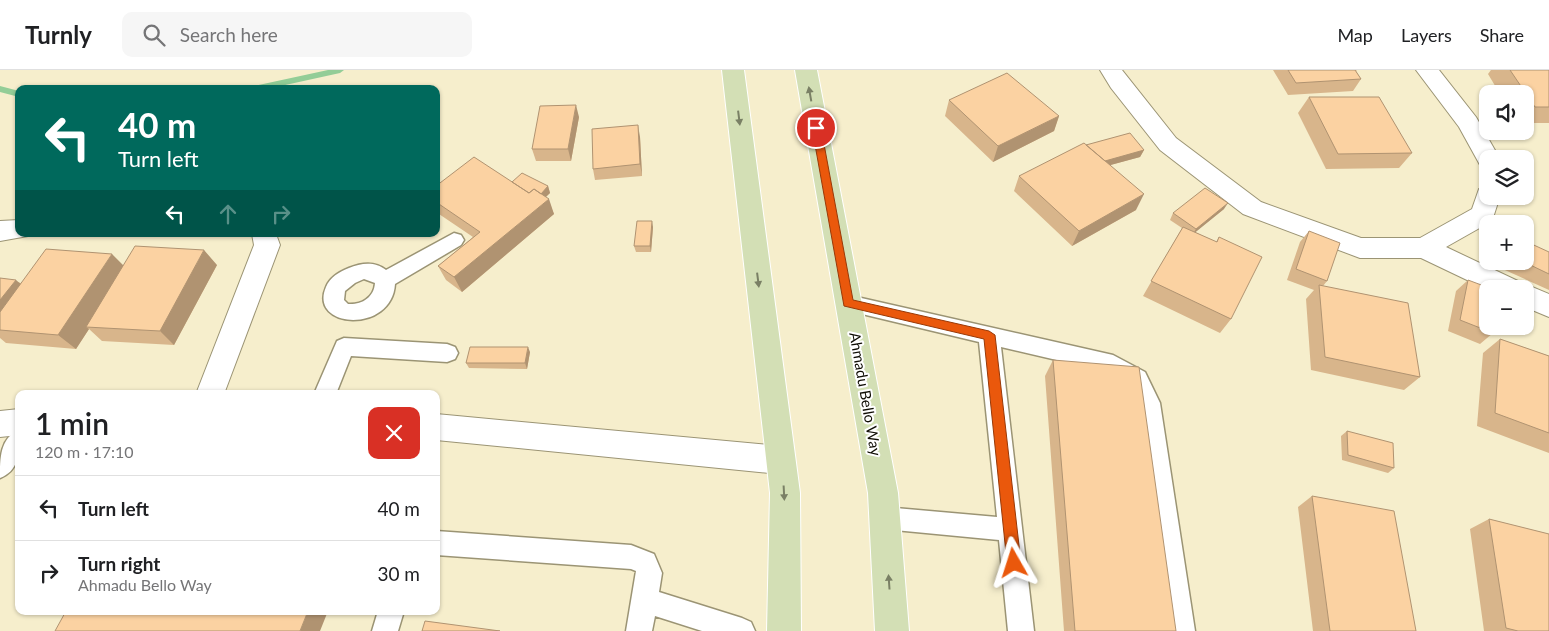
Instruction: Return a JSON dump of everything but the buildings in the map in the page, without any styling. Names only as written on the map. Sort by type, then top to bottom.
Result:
[{"type":"main road","points":[[733,70],[785,492],[784,631]]},
{"type":"main road","name":"Ahmadu Bello Way","points":[[806,70],[883,494],[892,631]]},
{"type":"street","points":[[1111,70],[1119,84],[1168,144],[1252,208],[1360,248],[1424,248],[1492,280]]},
{"type":"street","points":[[1427,70],[1468,123],[1483,150]]},
{"type":"street","points":[[1424,248],[1482,214],[1485,205]]},
{"type":"street","points":[[0,231],[15,229]]},
{"type":"street","points":[[212,390],[267,245],[265,237]]},
{"type":"street","points":[[1534,299],[1549,306]]},
{"type":"street","points":[[0,424],[15,422]]},
{"type":"street","points":[[440,427],[780,460]]},
{"type":"lane","points":[[384,280],[454,240]]},
{"type":"lane","points":[[364,271],[376,273],[384,280],[386,290],[380,300],[369,309],[354,313],[342,311],[334,303],[333,293],[339,283],[351,275],[364,271]]},
{"type":"lane","points":[[848,303],[1113,364],[1137,379],[1149,403],[1182,631]]},
{"type":"lane","points":[[328,390],[344,348],[354,313]]},
{"type":"lane","points":[[989,335],[1022,631]]},
{"type":"lane","points":[[344,348],[446,353]]},
{"type":"lane","points":[[0,467],[15,446]]},
{"type":"lane","points":[[884,518],[1010,530]]},
{"type":"lane","points":[[440,543],[631,557],[645,562],[650,573],[639,631]]},
{"type":"lane","points":[[645,600],[742,631]]},
{"type":"lane","points":[[385,631],[390,615]]},
{"type":"waterway","points":[[272,85],[340,70]]},
{"type":"waterway","points":[[0,89],[15,93]]},
{"type":"route","points":[[816,128],[848,303],[989,335],[1014,563]]}]
